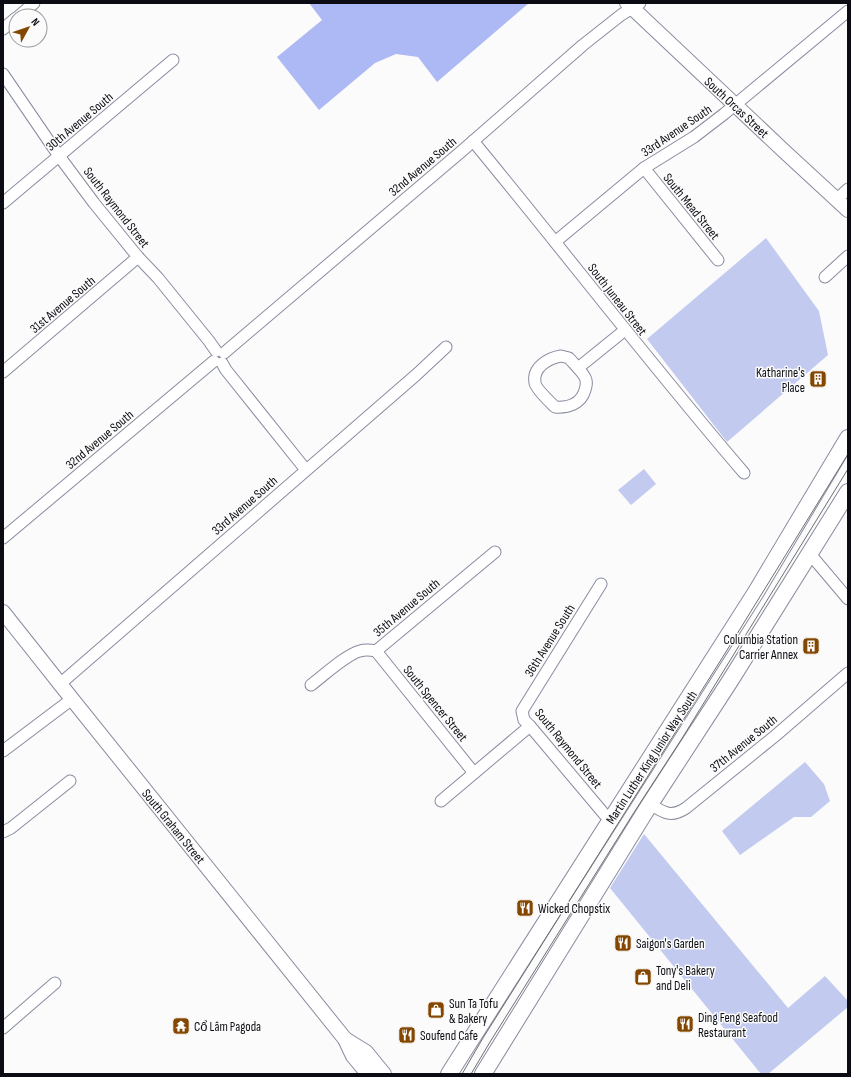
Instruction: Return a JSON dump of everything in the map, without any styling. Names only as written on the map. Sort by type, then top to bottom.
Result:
[{"type":"main road","name":"Martin Luther King Junior Way South","points":[[449,1074],[756,592],[848,438]]},
{"type":"main road","name":"Martin Luther King Junior Way South","points":[[483,1074],[650,804],[730,681],[848,492]]},
{"type":"street","name":"South Orcas Street","points":[[633,5],[735,106],[848,210]]},
{"type":"street","name":"32nd Avenue South","points":[[3,538],[219,357],[473,141],[583,45],[633,5]]},
{"type":"street","name":"33rd Avenue South","points":[[555,242],[644,168],[694,137],[735,106],[848,11]]},
{"type":"street","name":"30th Avenue South","points":[[3,203],[173,60]]},
{"type":"street","name":"South Raymond Street","points":[[3,74],[59,156],[94,203],[138,258],[158,278],[210,341],[226,370],[306,470]]},
{"type":"street","name":"South Juneau Street","points":[[473,141],[625,330],[744,473]]},
{"type":"street","name":"South Mead Street","points":[[644,168],[718,260]]},
{"type":"street","points":[[837,199],[848,189]]},
{"type":"street","points":[[825,276],[848,256]]},
{"type":"street","name":"31st Avenue South","points":[[3,372],[138,258]]},
{"type":"street","points":[[578,368],[625,330]]},
{"type":"street","name":"33rd Avenue South","points":[[60,684],[416,375],[446,347]]},
{"type":"street","points":[[561,356],[569,358],[578,368],[586,379],[584,393],[572,406],[564,408],[555,407],[535,382],[536,374],[540,367],[553,357],[561,356]]},
{"type":"street","name":"35th Avenue South","points":[[311,685],[352,654],[361,650],[376,651],[495,552]]},
{"type":"street","points":[[810,554],[848,599]]},
{"type":"street","name":"36th Avenue South","points":[[522,711],[601,584]]},
{"type":"street","name":"South Graham Street","points":[[3,612],[345,1039],[353,1056],[368,1074]]},
{"type":"street","name":"South Spencer Street","points":[[376,651],[474,773]]},
{"type":"street","name":"37th Avenue South","points":[[650,804],[663,812],[671,814],[679,813],[775,736],[848,673]]},
{"type":"street","points":[[3,751],[72,699]]},
{"type":"street","name":"South Raymond Street","points":[[522,711],[524,720],[610,821]]},
{"type":"street","points":[[440,801],[530,726]]},
{"type":"street","points":[[3,832],[11,828],[70,781]]},
{"type":"street","points":[[3,1028],[55,983]]},
{"type":"street","name":"South Graham Street","points":[[345,1039],[366,1052],[384,1074]]},
{"type":"shaded area","points":[[309,3],[529,3],[437,82],[418,57],[396,54],[375,63],[319,110],[277,57],[322,20]]},
{"type":"shaded area","points":[[766,238],[819,311],[828,355],[727,442],[647,339]]},
{"type":"shaded area","points":[[644,469],[656,484],[631,505],[618,490]]},
{"type":"shaded area","points":[[805,762],[824,784],[830,801],[811,817],[794,817],[740,855],[722,831]]},
{"type":"shaded area","points":[[644,834],[788,1008],[825,976],[848,1001],[848,1007],[768,1074],[761,1074],[610,888]]},
{"type":"tram line","points":[[462,1074],[848,454]]},
{"type":"tram line","points":[[471,1074],[633,814],[681,740],[848,469]]},
{"type":"place","name":"Katharine's Place","points":[[818,379]]},
{"type":"place","name":"Columbia Station Carrier Annex","points":[[811,646]]},
{"type":"place","name":"Wicked Chopstix","points":[[525,908]]},
{"type":"place","name":"Saigon's Garden","points":[[623,943]]},
{"type":"place","name":"Tony's Bakery and Deli","points":[[643,977]]},
{"type":"place","name":"Sun Ta Tofu & Bakery","points":[[436,1010]]},
{"type":"place","name":"Ding Feng Seafood Restaurant","points":[[685,1024]]},
{"type":"place","name":"Cổ Lâm Pagoda","points":[[181,1026]]},
{"type":"place","name":"Soufend Cafe","points":[[407,1035]]}]
